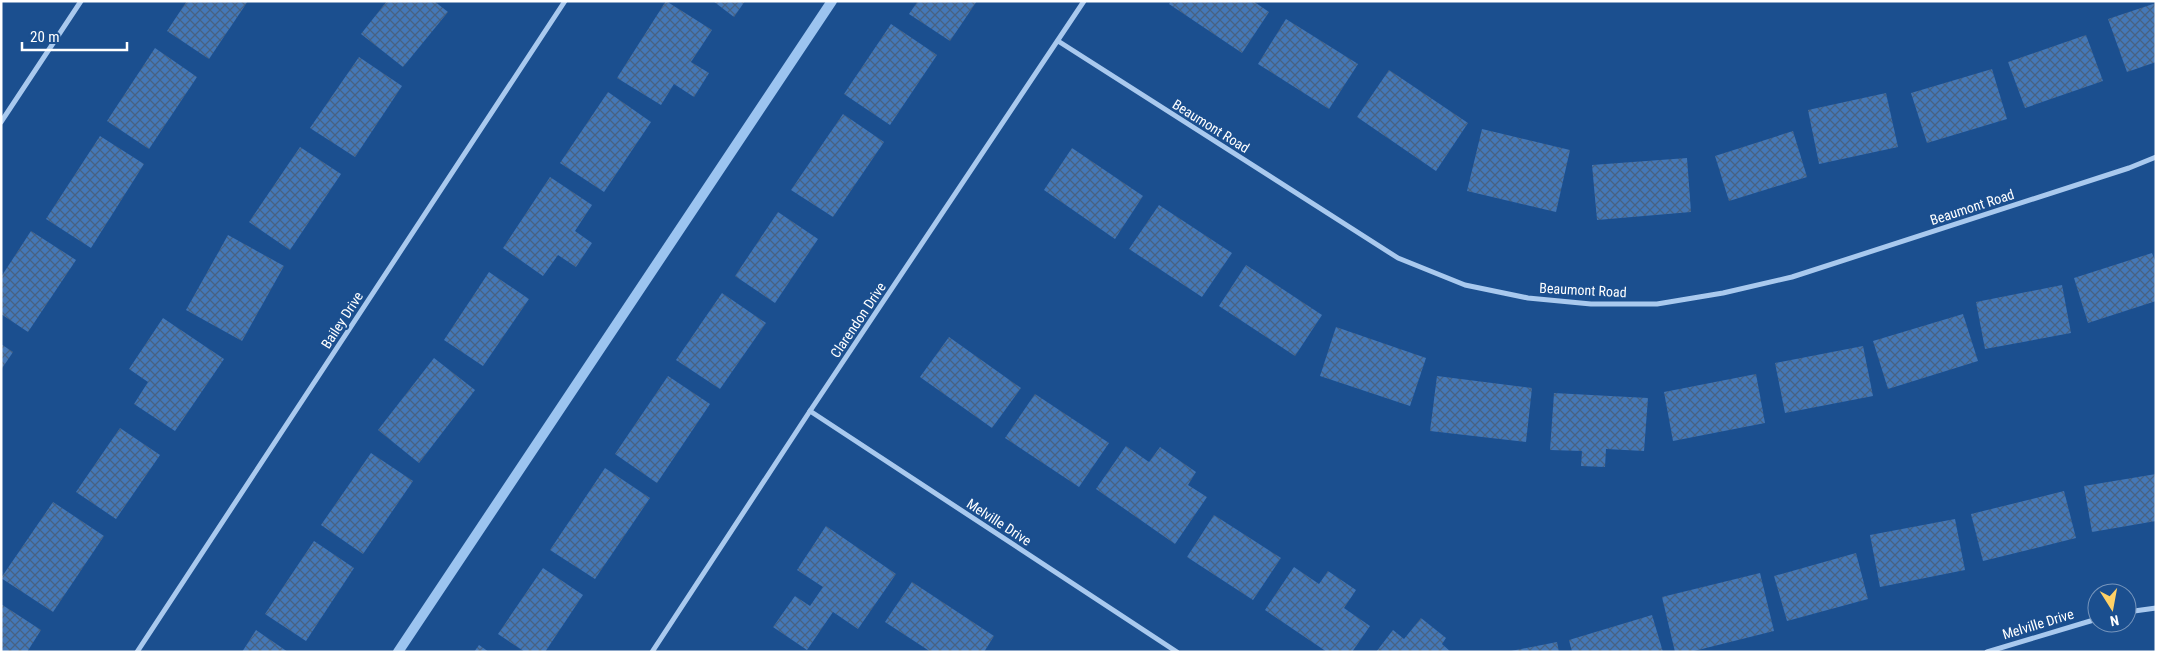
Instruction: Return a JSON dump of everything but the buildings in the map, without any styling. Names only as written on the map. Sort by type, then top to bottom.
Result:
[{"type":"street","points":[[1,122],[81,1]]},
{"type":"street","name":"Bailey Drive","points":[[137,652],[565,1]]},
{"type":"street","name":"Clarendon Drive","points":[[652,652],[810,411],[1084,1]]},
{"type":"street","name":"Beaumont Road","points":[[1058,41],[1398,258],[1465,284],[1528,298],[1591,304],[1658,304],[1723,293],[1792,277],[2120,171],[2156,157]]},
{"type":"street","name":"Melville Drive","points":[[810,411],[1177,652]]},
{"type":"street","points":[[2137,611],[2156,608]]},
{"type":"street","name":"Melville Drive","points":[[1987,652],[2087,622]]},
{"type":"waterway","points":[[398,652],[832,1]]}]
